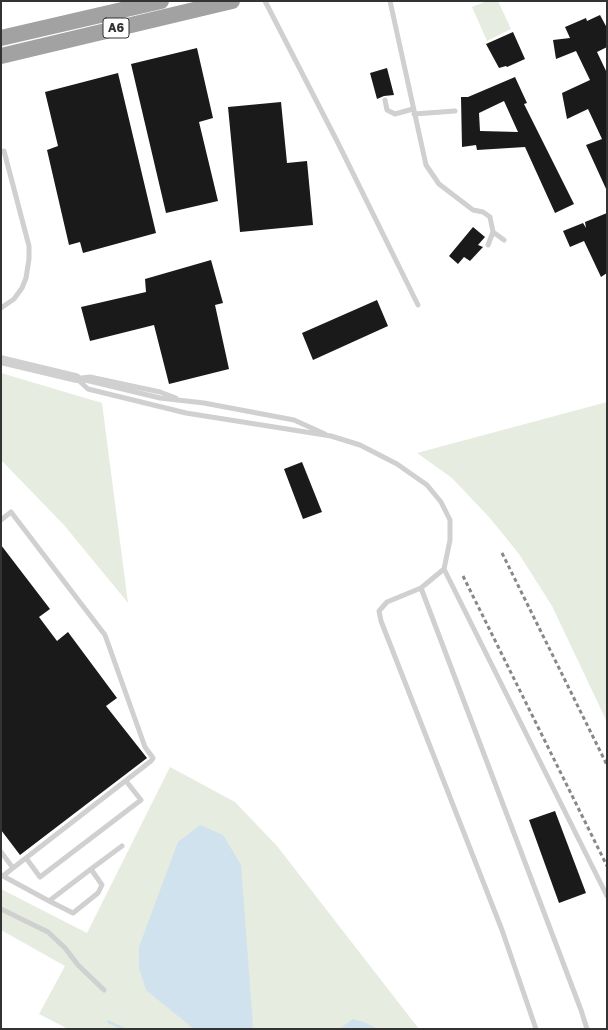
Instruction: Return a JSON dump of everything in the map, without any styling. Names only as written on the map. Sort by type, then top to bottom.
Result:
[{"type":"highway","name":"A6","points":[[1,38],[161,1]]},
{"type":"highway","name":"A6","points":[[1,56],[232,1]]},
{"type":"street","points":[[1,360],[76,378]]},
{"type":"lane","points":[[264,1],[338,143],[418,305]]},
{"type":"lane","points":[[390,1],[413,112],[426,165],[439,184],[473,210],[484,212],[490,217],[493,232],[488,245]]},
{"type":"lane","points":[[385,100],[387,110],[394,114],[455,111]]},
{"type":"lane","points":[[1,308],[14,299],[22,288],[26,278],[29,260],[29,246],[4,151]]},
{"type":"lane","points":[[493,232],[504,240]]},
{"type":"lane","points":[[76,378],[90,377],[160,392],[180,400],[294,420],[331,436],[360,445],[397,464],[427,485],[441,502],[450,520],[450,540],[444,569],[607,896]]},
{"type":"lane","points":[[76,378],[88,389],[186,413],[331,436]]},
{"type":"lane","points":[[1,520],[11,512],[105,635],[145,747],[153,758],[126,781],[2,876],[73,913],[98,893],[102,885],[91,869]]},
{"type":"lane","points":[[444,569],[421,588],[387,602],[379,611],[381,621],[502,930],[536,1029]]},
{"type":"lane","points":[[421,588],[576,996],[587,1029]]},
{"type":"lane","points":[[26,858],[40,877],[141,800],[126,781]]},
{"type":"lane","points":[[49,901],[122,846]]},
{"type":"lane","points":[[1,852],[13,868]]},
{"type":"lane","points":[[1,909],[48,932],[65,948],[78,965],[104,990]]},
{"type":"shaded area","points":[[487,1],[498,1],[511,29],[487,41],[472,7]]},
{"type":"shaded area","points":[[1,373],[102,403],[128,603],[64,525],[1,460]]},
{"type":"shaded area","points":[[607,402],[607,722],[552,606],[519,554],[489,517],[452,478],[417,453]]},
{"type":"shaded area","points":[[170,767],[235,802],[277,846],[419,1029],[68,1029],[39,1014],[65,966],[1,930],[1,889],[87,933]]},
{"type":"water","points":[[200,825],[223,835],[241,865],[253,1026],[251,1029],[194,1029],[146,990],[139,968],[139,947],[178,842]]},
{"type":"water","points":[[353,1019],[364,1022],[378,1029],[337,1029]]},
{"type":"building","points":[[600,15],[607,28],[607,47],[597,52],[607,73],[607,191],[586,145],[602,139],[588,109],[567,119],[562,93],[590,80],[576,51],[556,59],[553,40],[570,38],[565,27],[586,18],[587,21]]},
{"type":"building","points":[[513,32],[525,59],[507,67],[499,68],[486,44]]},
{"type":"building","points":[[197,48],[213,118],[199,122],[218,201],[166,213],[131,64]]},
{"type":"building","points":[[387,68],[394,95],[384,96],[377,99],[370,73]]},
{"type":"building","points":[[118,73],[156,233],[83,253],[80,242],[69,245],[47,150],[58,146],[45,92]]},
{"type":"building","points":[[515,77],[527,103],[524,104],[574,204],[555,213],[525,147],[477,150],[476,145],[462,147],[461,97],[468,97]],"holes":[[[504,101],[518,132],[480,131],[479,113]]]},
{"type":"building","points":[[281,102],[287,163],[307,161],[313,225],[240,232],[228,107]]},
{"type":"building","points":[[607,213],[607,273],[601,277],[584,241],[570,247],[563,231],[583,223],[586,228],[585,222]]},
{"type":"building","points":[[473,227],[485,237],[478,245],[483,247],[470,261],[464,257],[458,264],[449,256]]},
{"type":"building","points":[[211,260],[223,303],[215,305],[229,369],[169,384],[154,325],[90,341],[81,307],[146,292],[145,279]]},
{"type":"building","points":[[377,300],[388,326],[313,360],[302,333]]},
{"type":"building","points":[[302,462],[322,512],[303,519],[284,469]]},
{"type":"building","points":[[1,545],[50,609],[39,617],[57,641],[68,632],[117,698],[106,706],[147,758],[20,855],[1,830]]},
{"type":"building","points":[[555,811],[586,893],[559,903],[529,820]]},
{"type":"waterway","points":[[109,1022],[124,1029]]},
{"type":"railway","points":[[502,553],[607,765]]},
{"type":"railway","points":[[463,576],[607,866]]}]
